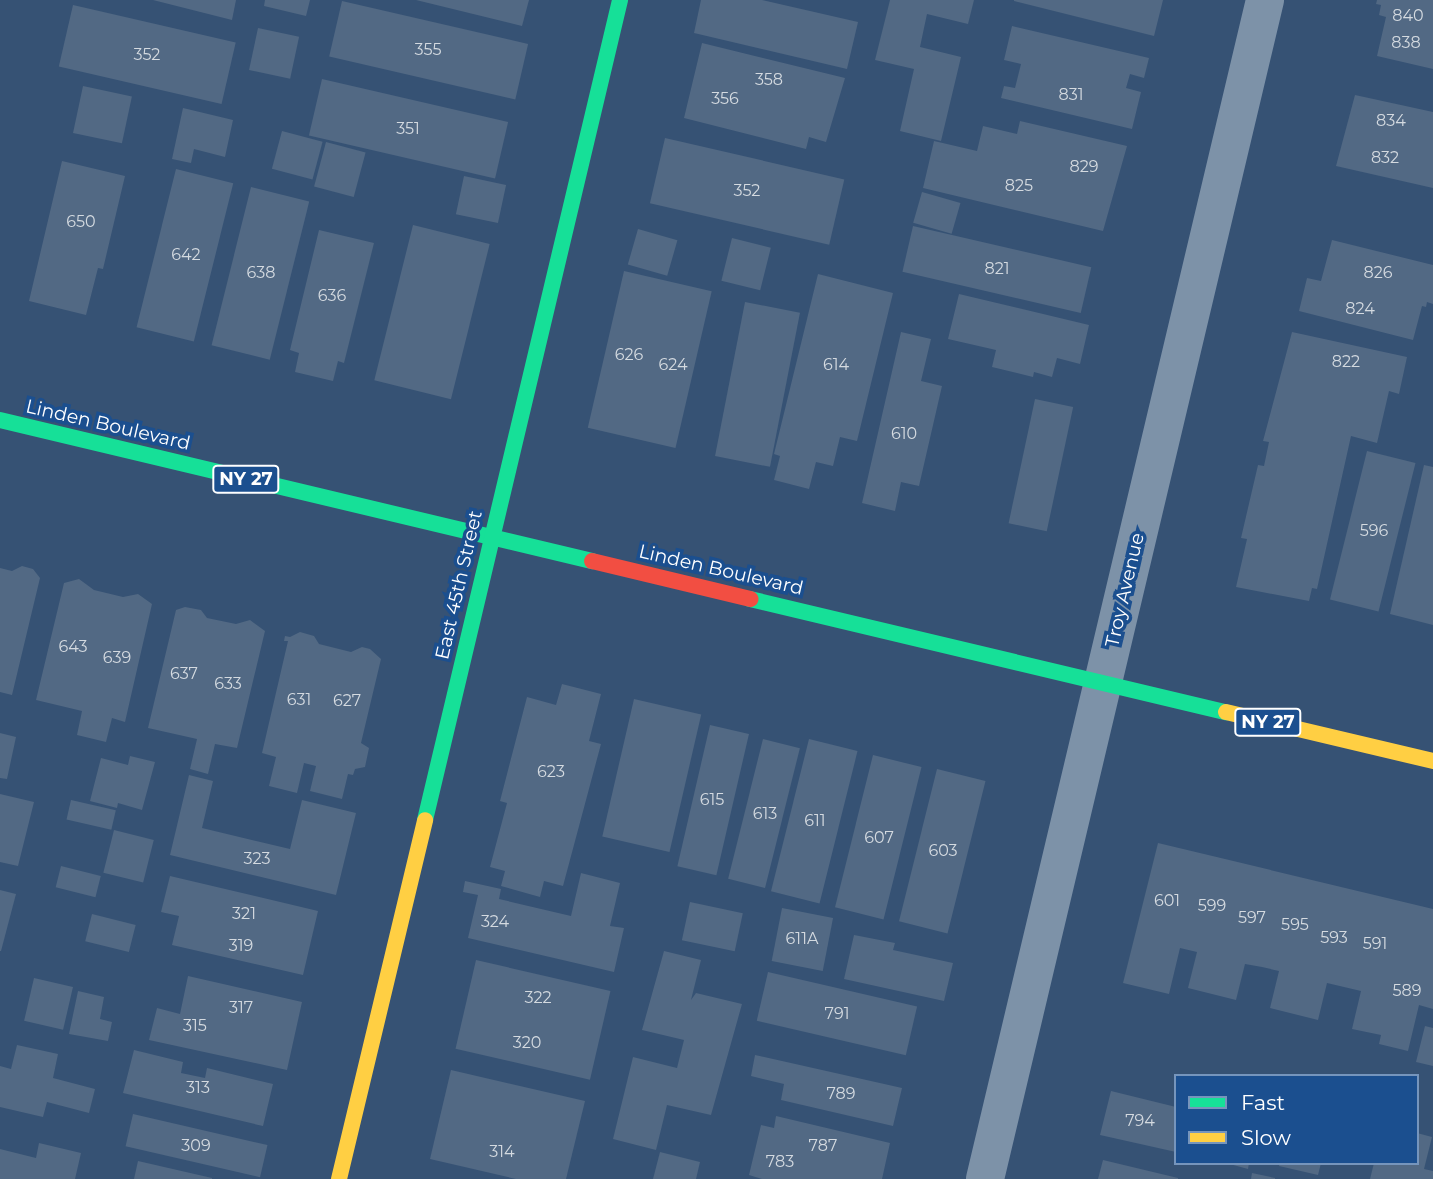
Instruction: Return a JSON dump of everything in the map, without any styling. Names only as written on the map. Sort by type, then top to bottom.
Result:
[{"type":"main road","name":"East 45th Street","points":[[339,1179],[620,0]]},
{"type":"main road","name":"Linden Boulevard","points":[[0,421],[1433,761]]},
{"type":"street","name":"Troy Avenue","points":[[985,1179],[1265,0]]},
{"type":"building","points":[[153,0],[236,0],[232,20]]},
{"type":"building","points":[[265,0],[310,0],[306,16],[264,6]]},
{"type":"building","points":[[416,0],[529,0],[522,26]]},
{"type":"building","points":[[701,0],[762,0],[858,22],[847,69],[694,33]]},
{"type":"building","points":[[890,0],[974,0],[968,24],[927,14],[920,47],[961,57],[941,141],[900,131],[914,69],[875,60]]},
{"type":"building","points":[[1014,0],[1163,0],[1154,36],[1014,1]]},
{"type":"building","points":[[1377,0],[1433,0],[1433,69],[1377,56],[1386,17],[1379,15],[1381,5],[1376,4]]},
{"type":"building","points":[[342,1],[528,44],[515,100],[329,57]]},
{"type":"building","points":[[73,5],[236,43],[222,104],[59,66]]},
{"type":"building","points":[[1012,26],[1149,58],[1144,78],[1130,74],[1126,88],[1141,92],[1132,129],[1001,98],[1004,86],[1015,88],[1021,64],[1004,60]]},
{"type":"building","points":[[258,28],[299,37],[290,79],[249,70]]},
{"type":"building","points":[[702,43],[845,78],[826,142],[809,137],[806,149],[684,118]]},
{"type":"building","points":[[322,79],[508,122],[495,178],[309,136]]},
{"type":"building","points":[[83,86],[132,96],[122,143],[73,133]]},
{"type":"building","points":[[1355,95],[1433,112],[1433,188],[1336,166]]},
{"type":"building","points":[[183,108],[233,120],[225,157],[194,149],[191,163],[172,159]]},
{"type":"building","points":[[1020,121],[1127,146],[1103,231],[923,188],[934,141],[977,151],[983,126],[1017,134]]},
{"type":"building","points":[[282,131],[323,142],[312,180],[272,169]]},
{"type":"building","points":[[665,138],[844,179],[829,245],[650,203]]},
{"type":"building","points":[[326,142],[366,153],[354,197],[314,186]]},
{"type":"building","points":[[62,161],[125,176],[103,269],[98,268],[86,315],[29,301]]},
{"type":"building","points":[[176,169],[233,183],[194,341],[137,327]]},
{"type":"building","points":[[464,176],[506,185],[498,223],[456,214]]},
{"type":"building","points":[[251,187],[309,202],[270,360],[212,345]]},
{"type":"building","points":[[922,192],[960,203],[952,234],[913,223]]},
{"type":"building","points":[[413,225],[490,244],[451,399],[374,380]]},
{"type":"building","points":[[913,226],[1091,267],[1081,313],[902,272]]},
{"type":"building","points":[[638,229],[677,240],[667,276],[628,265]]},
{"type":"building","points":[[319,230],[374,243],[344,363],[338,361],[333,381],[295,372],[299,353],[290,350]]},
{"type":"building","points":[[732,238],[771,248],[760,290],[721,281]]},
{"type":"building","points":[[1332,240],[1433,265],[1433,304],[1427,302],[1426,307],[1422,306],[1413,340],[1299,311],[1307,278],[1321,281]]},
{"type":"building","points":[[624,271],[712,291],[675,448],[588,428]]},
{"type":"building","points":[[818,274],[893,293],[857,441],[840,437],[833,466],[816,462],[809,489],[774,480],[780,456],[774,454]]},
{"type":"building","points":[[959,294],[1089,325],[1080,364],[1057,358],[1052,377],[1034,372],[1033,377],[992,367],[996,350],[948,339]]},
{"type":"building","points":[[745,302],[800,313],[770,467],[715,456]]},
{"type":"building","points":[[901,332],[931,339],[921,381],[942,386],[919,486],[901,482],[895,511],[862,503]]},
{"type":"building","points":[[1292,332],[1407,357],[1399,394],[1389,391],[1377,443],[1351,436],[1317,589],[1312,588],[1309,601],[1236,587],[1247,539],[1241,538],[1258,465],[1264,466],[1269,442],[1263,441]]},
{"type":"building","points":[[1035,399],[1073,407],[1047,531],[1009,523]]},
{"type":"building","points":[[1367,451],[1416,463],[1379,612],[1330,599]]},
{"type":"building","points":[[1424,465],[1433,467],[1433,625],[1390,614]]},
{"type":"building","points":[[22,566],[33,569],[40,578],[12,695],[0,692],[0,568],[12,571]]},
{"type":"building","points":[[79,579],[94,590],[123,597],[138,594],[152,604],[125,722],[112,718],[106,742],[77,735],[82,711],[36,700],[64,583]]},
{"type":"building","points":[[185,607],[201,610],[207,618],[236,624],[250,620],[265,631],[237,748],[215,744],[208,774],[190,769],[197,739],[148,728],[176,610]]},
{"type":"building","points":[[300,632],[314,636],[319,644],[351,652],[362,647],[370,649],[381,659],[361,743],[369,748],[365,767],[355,769],[353,775],[348,774],[342,799],[310,791],[316,766],[304,763],[297,793],[269,786],[276,757],[262,753],[288,641],[284,641],[285,636],[290,637]]},
{"type":"building","points":[[562,684],[601,694],[589,741],[601,744],[563,886],[544,881],[540,897],[501,886],[505,871],[490,867],[507,803],[500,801],[527,697],[556,705]]},
{"type":"building","points":[[634,699],[701,715],[670,852],[602,836]]},
{"type":"building","points":[[710,725],[749,734],[716,875],[677,866]]},
{"type":"building","points":[[0,733],[16,737],[7,779],[0,778]]},
{"type":"building","points":[[763,739],[800,748],[765,888],[728,879]]},
{"type":"building","points":[[809,739],[858,751],[820,903],[771,891]]},
{"type":"building","points":[[873,755],[922,767],[884,919],[835,907]]},
{"type":"building","points":[[130,756],[155,762],[142,810],[118,803],[117,808],[90,801],[101,758],[128,765]]},
{"type":"building","points":[[937,769],[986,781],[948,933],[899,921]]},
{"type":"building","points":[[189,775],[213,781],[202,828],[290,849],[302,800],[356,813],[336,895],[170,855]]},
{"type":"building","points":[[0,794],[34,802],[18,866],[0,862]]},
{"type":"building","points":[[71,800],[116,810],[111,830],[67,819]]},
{"type":"building","points":[[114,830],[154,840],[143,883],[103,873]]},
{"type":"building","points":[[1158,843],[1433,909],[1433,1009],[1419,1005],[1408,1051],[1379,1044],[1381,1035],[1352,1029],[1361,991],[1327,983],[1318,1020],[1270,1008],[1279,971],[1245,964],[1236,1000],[1188,988],[1197,952],[1180,948],[1169,994],[1123,983]]},
{"type":"building","points":[[61,866],[101,876],[95,897],[56,887]]},
{"type":"building","points":[[581,873],[620,883],[610,926],[624,928],[614,972],[468,938],[478,895],[463,892],[465,881],[501,889],[499,899],[571,916]]},
{"type":"building","points":[[170,876],[318,911],[303,975],[172,945],[179,916],[161,912]]},
{"type":"building","points":[[0,890],[16,894],[1,951],[0,951]]},
{"type":"building","points":[[690,902],[743,913],[735,951],[682,940]]},
{"type":"building","points":[[782,908],[833,918],[823,971],[772,961]]},
{"type":"building","points":[[92,914],[136,925],[129,952],[85,941]]},
{"type":"building","points":[[854,935],[895,943],[893,950],[953,963],[944,1001],[844,979]]},
{"type":"building","points":[[664,951],[701,960],[691,1000],[696,993],[742,1004],[711,1115],[667,1105],[656,1150],[613,1139],[633,1057],[677,1068],[684,1040],[642,1030]]},
{"type":"building","points":[[476,960],[610,991],[590,1080],[456,1049]]},
{"type":"building","points":[[768,972],[917,1006],[906,1055],[757,1021]]},
{"type":"building","points":[[188,976],[302,1002],[287,1070],[149,1040],[157,1008],[180,1014]]},
{"type":"building","points":[[34,978],[73,987],[63,1030],[24,1021]]},
{"type":"building","points":[[78,991],[104,997],[100,1019],[112,1022],[108,1041],[69,1034]]},
{"type":"building","points":[[1425,1026],[1433,1028],[1433,1066],[1416,1062]]},
{"type":"building","points":[[17,1045],[58,1054],[53,1078],[95,1089],[89,1113],[47,1102],[43,1117],[0,1107],[0,1066],[11,1069]]},
{"type":"building","points":[[134,1050],[183,1062],[181,1073],[205,1078],[207,1068],[273,1084],[263,1126],[123,1093]]},
{"type":"building","points":[[755,1055],[902,1088],[893,1126],[781,1100],[784,1084],[751,1076]]},
{"type":"building","points":[[451,1070],[585,1101],[566,1179],[516,1179],[430,1159]]},
{"type":"building","points":[[1111,1091],[1174,1107],[1174,1152],[1100,1135]]},
{"type":"building","points":[[133,1114],[267,1145],[260,1177],[126,1146]]},
{"type":"building","points":[[776,1116],[890,1143],[882,1179],[762,1179],[749,1175],[761,1125],[774,1128]]},
{"type":"building","points":[[1419,1134],[1432,1137],[1424,1169],[1433,1171],[1433,1179],[1370,1179],[1374,1165],[1419,1165]]},
{"type":"building","points":[[39,1143],[81,1153],[75,1179],[0,1179],[0,1149],[36,1158]]},
{"type":"building","points":[[660,1152],[700,1162],[696,1179],[653,1179]]},
{"type":"building","points":[[1103,1160],[1178,1178],[1178,1179],[1098,1179]]},
{"type":"building","points":[[138,1161],[212,1178],[212,1179],[134,1179]]},
{"type":"building","points":[[1233,1165],[1249,1165],[1248,1169]]},
{"type":"building","points":[[1279,1165],[1320,1165],[1318,1175]]},
{"type":"building","points":[[1252,1173],[1275,1178],[1275,1179],[1251,1179]]},
{"type":"traffic: fast","points":[[425,820],[620,0]]},
{"type":"traffic: fast","points":[[0,420],[592,561]]},
{"type":"traffic: fast","points":[[750,599],[1226,712]]},
{"type":"traffic: slow","points":[[1226,712],[1433,761]]},
{"type":"traffic: slow","points":[[339,1179],[425,820]]},
{"type":"traffic: jam","points":[[592,561],[750,599]]}]
